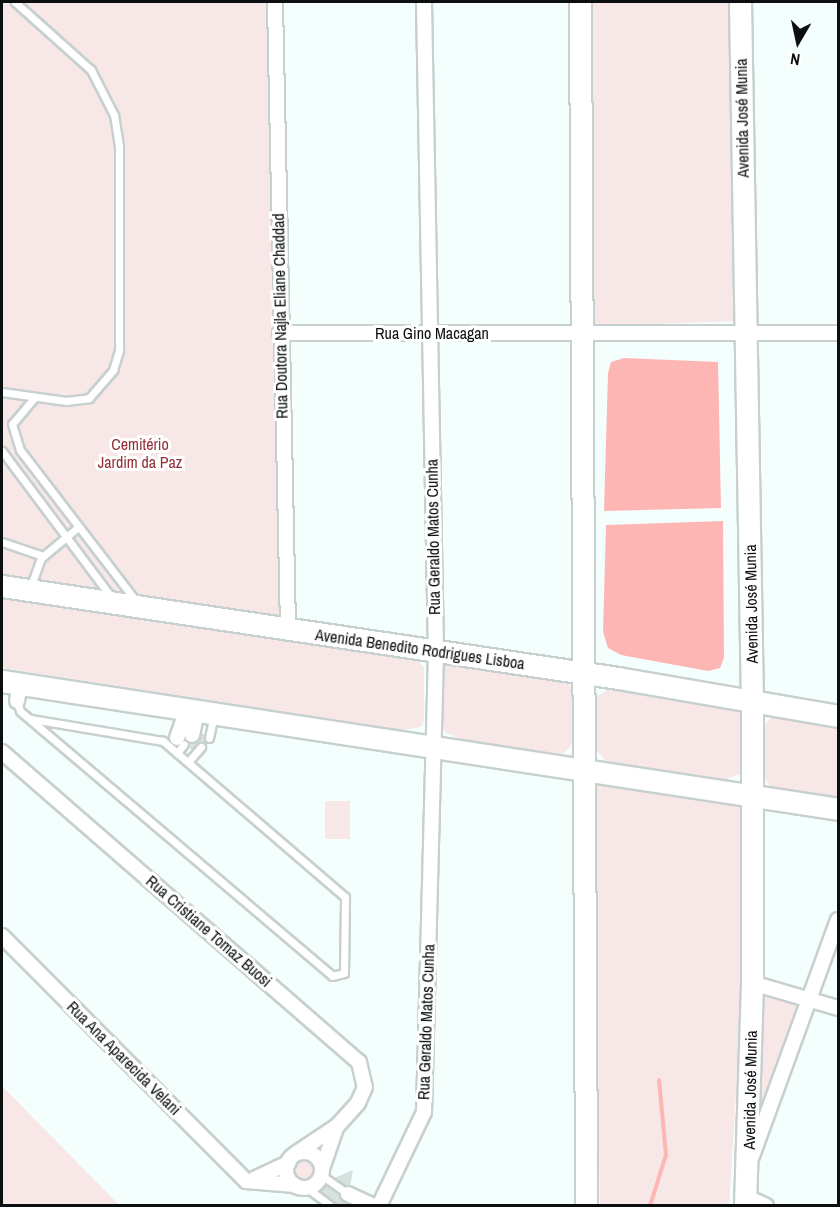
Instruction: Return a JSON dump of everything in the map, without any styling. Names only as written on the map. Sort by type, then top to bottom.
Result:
[{"type":"main road","points":[[580,2],[584,335],[586,1206]]},
{"type":"main road","name":"Avenida José Munia","points":[[740,2],[752,701],[752,983],[749,1164],[753,1203]]},
{"type":"main road","name":"Avenida Benedito Rodrigues Lisboa","points":[[2,586],[585,674],[838,716]]},
{"type":"main road","points":[[13,688],[199,711],[838,809]]},
{"type":"street","name":"Rua Doutora Najla Eliane Chaddad","points":[[275,2],[279,333],[288,630]]},
{"type":"street","name":"Rua Geraldo Matos Cunha","points":[[379,1206],[424,1112],[436,652],[428,332],[424,2]]},
{"type":"street","name":"Rua Gino Macagan","points":[[279,333],[428,332],[584,335],[838,333]]},
{"type":"street","points":[[181,741],[199,711]]},
{"type":"street","name":"Rua Cristiane Tomaz Buosi","points":[[2,752],[358,1062],[365,1087],[358,1103],[337,1126],[292,1158]]},
{"type":"street","points":[[749,1164],[838,920]]},
{"type":"street","name":"Rua Ana Aparecida Velani","points":[[2,936],[246,1181]]},
{"type":"street","points":[[752,983],[838,1008]]},
{"type":"street","name":"Rua Cristiane Tomaz Buosi","points":[[321,1172],[337,1126]]},
{"type":"street","points":[[316,1156],[321,1172],[301,1186],[246,1181],[292,1158],[316,1156]]},
{"type":"street","points":[[292,1158],[287,1175],[301,1186]]},
{"type":"street","points":[[350,1199],[374,1206]]},
{"type":"lane","points":[[2,392],[34,398],[89,398],[113,370],[119,350],[119,146],[114,115],[91,70],[15,2]]},
{"type":"lane","points":[[34,398],[19,412],[13,435],[77,528],[141,607]]},
{"type":"lane","points":[[2,451],[64,537],[116,603]]},
{"type":"lane","points":[[30,590],[33,570],[43,556],[77,528]]},
{"type":"lane","points":[[2,542],[43,556]]},
{"type":"lane","points":[[13,688],[17,707],[52,738],[332,975],[342,975],[345,897],[177,753]]},
{"type":"lane","points":[[199,711],[208,738]]},
{"type":"lane","points":[[31,719],[163,741],[181,741]]},
{"type":"lane","points":[[52,738],[50,730],[57,724]]},
{"type":"lane","points":[[177,753],[181,741]]},
{"type":"lane","points":[[177,753],[181,741]]},
{"type":"lane","points":[[188,762],[201,747]]},
{"type":"lane","points":[[321,1172],[350,1199]]},
{"type":"lane","points":[[301,1186],[331,1206]]},
{"type":"green space","name":"Cemitério Jardim da Paz","points":[[2,2],[269,2],[282,617],[2,576]]},
{"type":"green space","points":[[586,2],[733,2],[740,321],[589,326]]},
{"type":"green space","points":[[2,592],[415,657],[424,668],[424,721],[421,727],[403,730],[2,668]]},
{"type":"green space","points":[[447,661],[560,676],[573,688],[573,742],[569,748],[561,755],[460,739],[445,732],[440,722],[440,671]]},
{"type":"green space","points":[[613,686],[729,704],[741,712],[742,773],[722,781],[607,762],[596,750],[596,697]]},
{"type":"green space","points":[[773,715],[838,723],[838,798],[770,787],[763,775],[762,728]]},
{"type":"green space","points":[[593,778],[744,801],[743,983],[729,1205],[600,1205]]},
{"type":"green space","points":[[325,801],[350,801],[350,839],[325,839]]},
{"type":"green space","points":[[761,992],[801,1004],[756,1125]]},
{"type":"green space","points":[[2,1086],[119,1205],[2,1205]]},
{"type":"green space","points":[[300,1157],[310,1157],[317,1164],[317,1174],[310,1181],[300,1181],[293,1174],[293,1164]]},
{"type":"shaded area","points":[[624,358],[718,362],[721,508],[604,511],[608,373],[611,362]]},
{"type":"shaded area","points":[[723,521],[724,658],[720,668],[708,671],[621,655],[608,648],[603,632],[606,525]]},
{"type":"building","points":[[186,730],[202,733],[210,739],[202,748],[197,744],[192,750],[179,739]]},
{"type":"building","points":[[353,1170],[347,1204],[321,1206],[323,1183]]},
{"type":"waterway","points":[[650,1206],[666,1155],[659,1080]]}]
